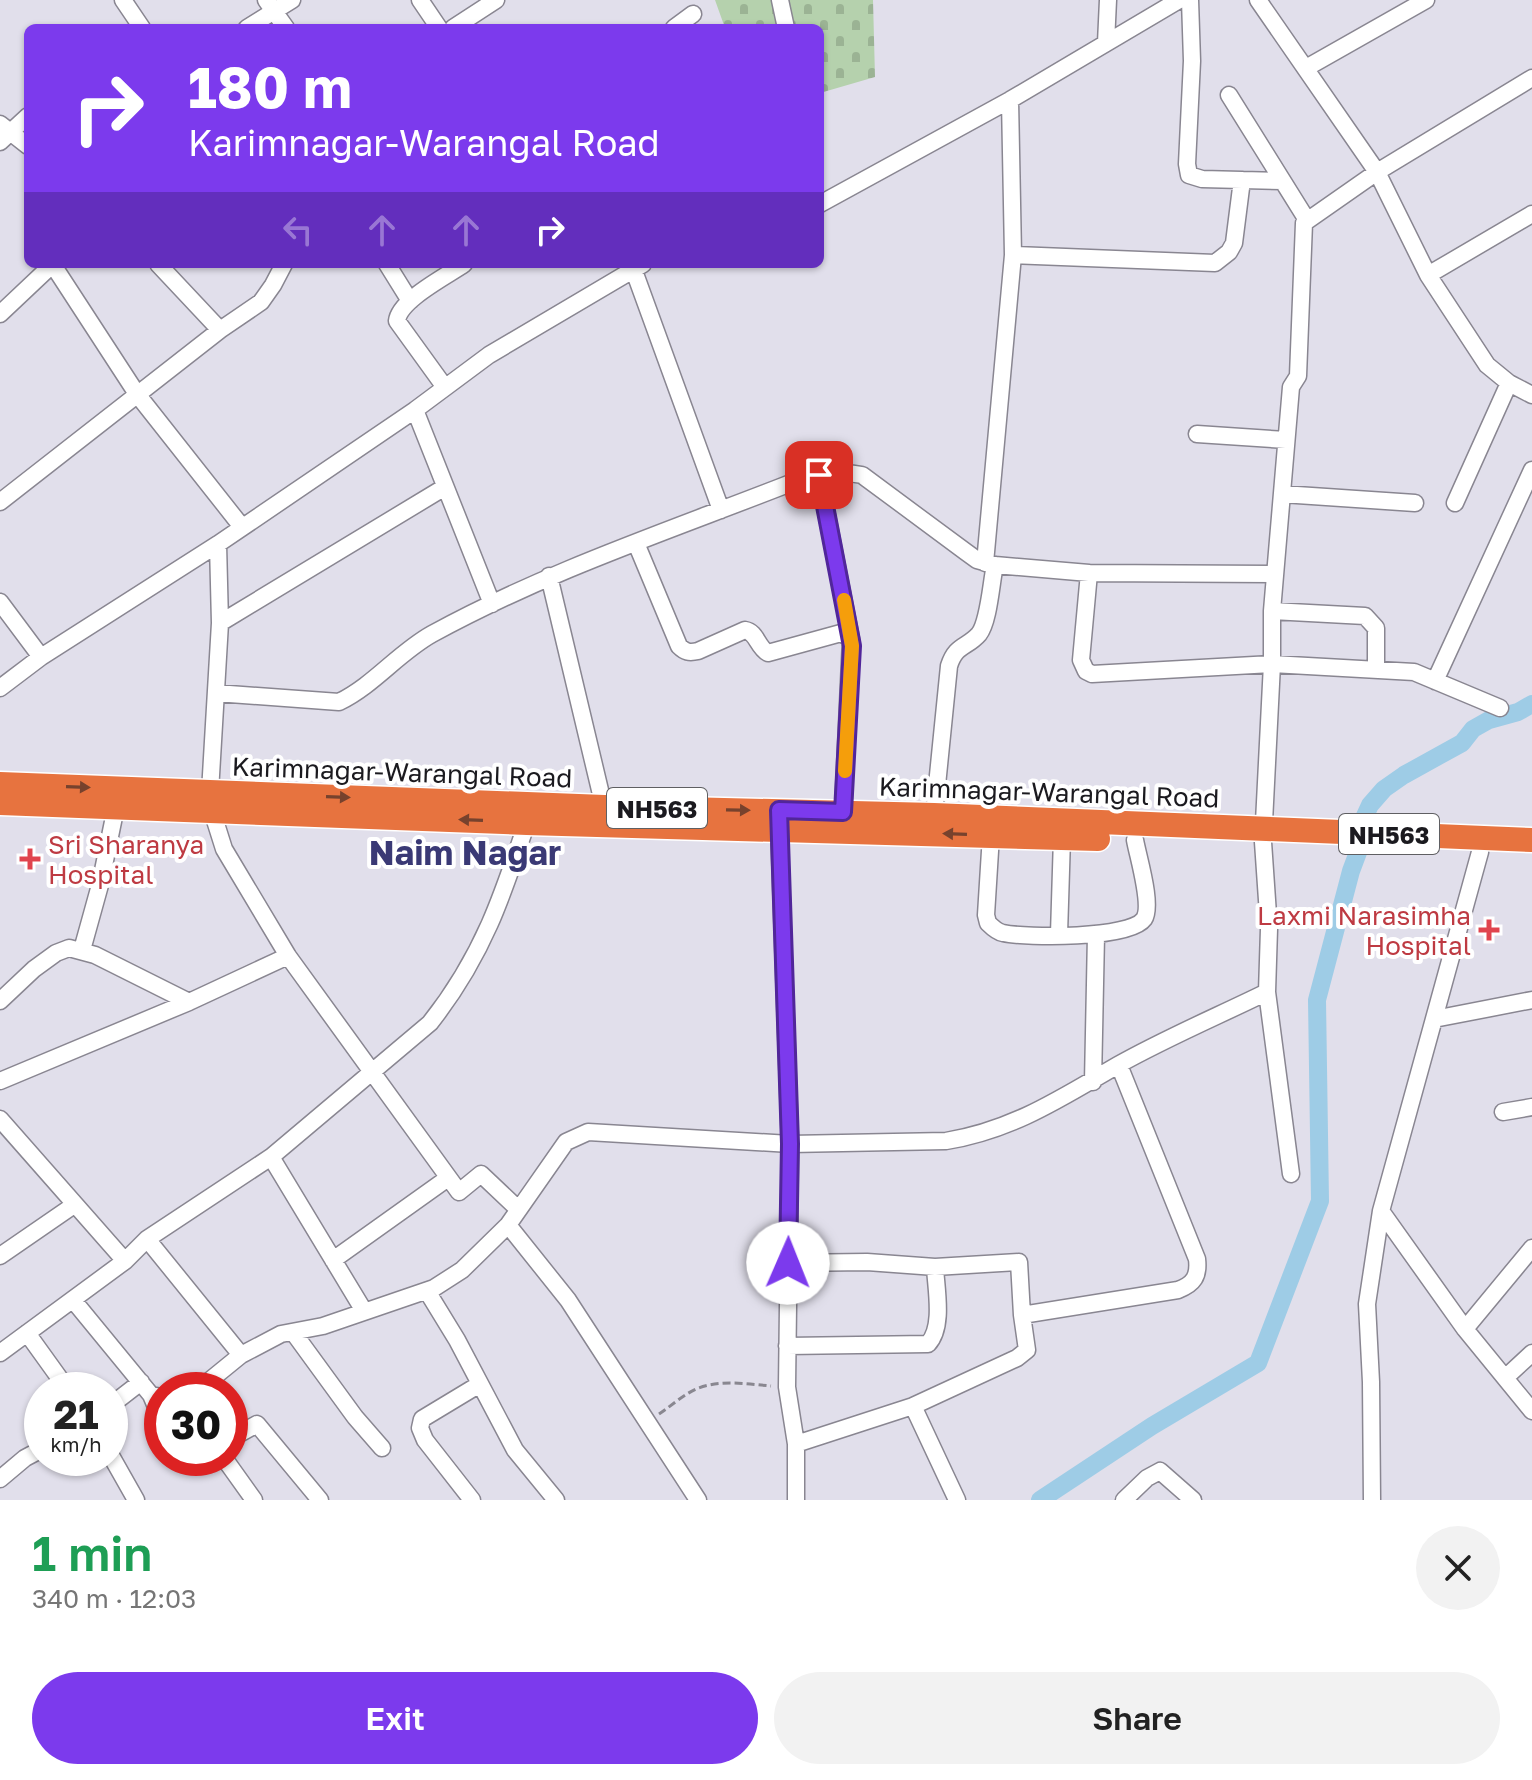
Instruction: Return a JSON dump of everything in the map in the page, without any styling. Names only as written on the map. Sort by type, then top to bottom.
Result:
[{"type":"highway","name":"Karimnagar-Warangal Road","points":[[0,784],[211,802],[779,820],[843,812],[934,815],[1264,836],[1449,844]]},
{"type":"highway","name":"Karimnagar-Warangal Road","points":[[0,803],[116,807],[211,802]]},
{"type":"highway","name":"Karimnagar-Warangal Road","points":[[530,814],[604,807],[991,835],[1135,840],[1264,836]]},
{"type":"highway","name":"NH563","points":[[1449,844],[1532,840]]},
{"type":"highway","name":"NH563","points":[[1449,844],[1480,852],[1532,853]]},
{"type":"street","points":[[123,0],[133,24]]},
{"type":"street","points":[[251,24],[270,6],[292,0]]},
{"type":"street","points":[[420,0],[436,24]]},
{"type":"street","points":[[459,24],[496,0]]},
{"type":"street","points":[[780,0],[785,24]]},
{"type":"street","points":[[1106,43],[1108,0]]},
{"type":"street","points":[[824,202],[1010,100],[1179,0]]},
{"type":"street","points":[[1190,0],[1189,175],[1193,178],[1282,181]]},
{"type":"street","points":[[1258,0],[1377,172],[1428,275],[1487,365],[1509,383],[1532,395]]},
{"type":"street","points":[[1306,68],[1426,0]]},
{"type":"street","points":[[270,6],[283,24]]},
{"type":"street","points":[[679,24],[693,14]]},
{"type":"street","points":[[1291,1174],[1267,992],[1269,929],[1264,836],[1272,611],[1291,387],[1298,376],[1304,223],[1377,172],[1532,78]]},
{"type":"street","points":[[1229,95],[1307,220]]},
{"type":"street","points":[[934,815],[949,666],[957,650],[972,640],[984,626],[1013,255],[1010,100]]},
{"type":"street","points":[[24,119],[4,133],[24,144]]},
{"type":"street","points":[[1013,255],[1215,263],[1229,252],[1234,243],[1242,180]]},
{"type":"street","points":[[1428,275],[1532,214]]},
{"type":"street","points":[[0,314],[49,268]]},
{"type":"street","points":[[56,268],[137,394],[242,527]]},
{"type":"street","points":[[162,268],[220,330]]},
{"type":"street","points":[[0,502],[220,330],[261,302],[282,268]]},
{"type":"street","points":[[389,268],[410,301]]},
{"type":"street","points":[[444,386],[397,321],[398,314],[410,301],[458,268]]},
{"type":"street","points":[[0,688],[41,657],[218,544],[415,410],[489,355],[635,268]]},
{"type":"street","points":[[639,268],[721,510]]},
{"type":"street","points":[[1455,503],[1509,383]]},
{"type":"street","points":[[415,410],[492,604]]},
{"type":"street","points":[[1197,434],[1286,440]]},
{"type":"street","points":[[1435,681],[1532,470]]},
{"type":"street","points":[[216,693],[339,702],[357,693],[429,636],[549,576],[801,479],[819,475],[848,472],[862,475],[966,552],[990,564],[1089,573],[1275,574]]},
{"type":"street","points":[[819,475],[851,639],[843,812]]},
{"type":"street","points":[[220,623],[445,487]]},
{"type":"street","points":[[1282,494],[1415,503]]},
{"type":"street","points":[[636,543],[683,650],[690,653],[698,651],[745,630],[753,633],[762,650],[768,653],[841,633],[851,639]]},
{"type":"street","points":[[218,544],[220,623],[211,802],[229,858],[288,956],[459,1192],[483,1174],[518,1209]]},
{"type":"street","points":[[1089,573],[1081,660],[1086,671],[1092,674],[1272,664],[1414,672],[1500,708]]},
{"type":"street","points":[[549,576],[604,807]]},
{"type":"street","points":[[0,602],[41,657]]},
{"type":"street","points":[[1272,611],[1365,616],[1376,628],[1376,670]]},
{"type":"street","points":[[82,950],[100,885],[116,807]]},
{"type":"street","points":[[1,1351],[125,1261],[147,1239],[271,1157],[430,1023],[451,996],[498,910],[530,814]]},
{"type":"street","points":[[779,820],[790,1144],[787,1387],[796,1444],[796,1500]]},
{"type":"street","points":[[991,835],[986,915],[988,923],[1002,933],[1096,935],[1138,925],[1148,906],[1135,840]]},
{"type":"street","points":[[1059,934],[1062,838]]},
{"type":"street","points":[[1372,1500],[1367,1304],[1381,1211],[1480,852]]},
{"type":"street","points":[[1093,1082],[1096,935]]},
{"type":"street","points":[[0,1001],[34,969],[56,953],[69,948],[82,950],[189,1002]]},
{"type":"street","points":[[0,1081],[189,1002],[288,956]]},
{"type":"street","points":[[220,1372],[241,1355],[281,1334],[323,1326],[427,1291],[462,1270],[508,1225],[558,1149],[573,1137],[588,1132],[790,1144],[966,1138],[1021,1121],[1119,1065],[1267,992]]},
{"type":"street","points":[[1434,1019],[1532,1000]]},
{"type":"street","points":[[1022,1315],[1178,1290],[1191,1284],[1196,1277],[1197,1259],[1119,1065]]},
{"type":"street","points":[[1503,1112],[1532,1107]]},
{"type":"street","points":[[0,1119],[125,1261]]},
{"type":"street","points":[[271,1157],[364,1311]]},
{"type":"street","points":[[333,1260],[448,1178]]},
{"type":"street","points":[[0,1256],[74,1205]]},
{"type":"street","points":[[1381,1211],[1465,1329],[1532,1411]]},
{"type":"street","points":[[508,1225],[568,1300],[698,1500]]},
{"type":"street","points":[[147,1239],[241,1355]]},
{"type":"street","points":[[1465,1329],[1532,1248]]},
{"type":"street","points":[[788,1263],[867,1262],[935,1267],[1019,1262],[1027,1350],[1023,1355],[913,1406],[796,1444]]},
{"type":"street","points":[[1519,1264],[1532,1277]]},
{"type":"street","points":[[787,1346],[928,1344],[936,1327],[935,1267]]},
{"type":"street","points":[[427,1291],[515,1450],[556,1500]]},
{"type":"street","points":[[73,1300],[144,1383]]},
{"type":"street","points":[[293,1332],[355,1417],[382,1448]]},
{"type":"street","points":[[27,1333],[55,1372]]},
{"type":"street","points":[[1505,1378],[1532,1353]]},
{"type":"street","points":[[471,1500],[425,1440],[420,1428],[422,1419],[480,1384]]},
{"type":"street","points":[[913,1406],[957,1500]]},
{"type":"street","points":[[248,1429],[257,1424],[320,1500]]},
{"type":"street","points":[[0,1479],[24,1459]]},
{"type":"street","points":[[1124,1500],[1147,1478],[1160,1471],[1173,1479],[1193,1500]]},
{"type":"street","points":[[122,1476],[136,1500]]},
{"type":"street","points":[[237,1476],[254,1500]]},
{"type":"path","points":[[646,1422],[696,1389],[715,1384],[731,1382],[787,1387]]},
{"type":"green space","points":[[715,0],[873,0],[875,77],[824,92],[824,24],[724,24]]},
{"type":"waterway","points":[[1040,1500],[1152,1426],[1258,1363],[1320,1201],[1317,1000],[1351,871],[1363,839],[1364,818],[1370,805],[1384,789],[1404,775],[1462,743],[1473,729],[1489,720],[1518,712],[1532,704]]},
{"type":"slow traffic","points":[[844,600],[852,646],[845,771]]},
{"type":"place","name":"Sri Sharanya Hospital","points":[[30,859]]},
{"type":"place","name":"Laxmi Narasimha Hospital","points":[[1489,930]]},
{"type":"district","name":"Naim Nagar","points":[[465,852]]},
{"type":"route","points":[[788,1263],[790,1144],[779,810],[843,812],[852,646],[819,475]]}]
